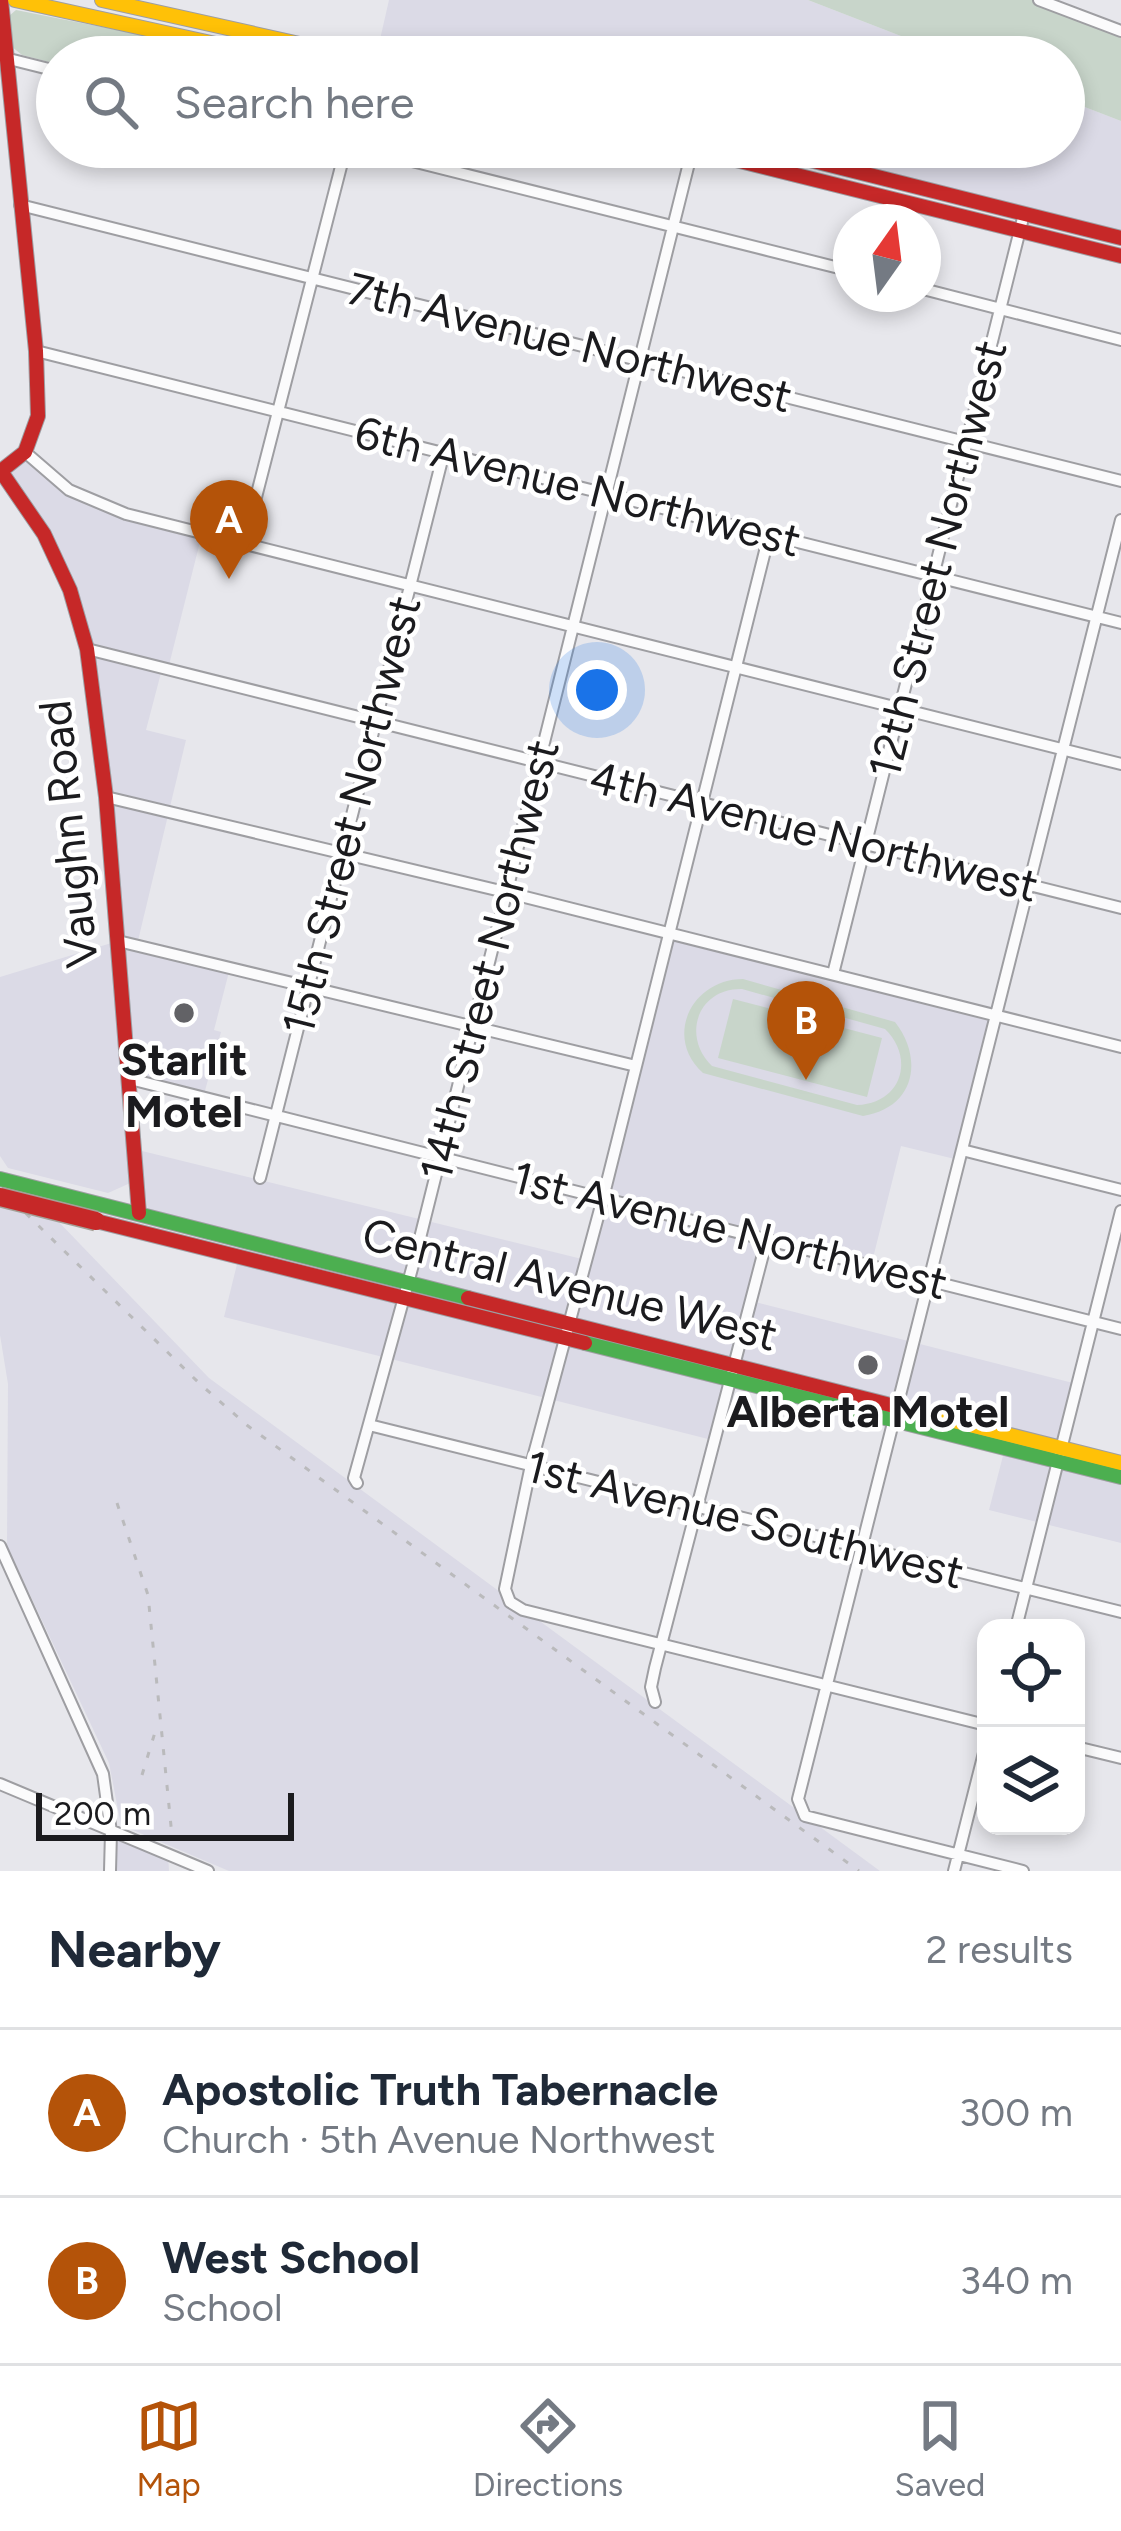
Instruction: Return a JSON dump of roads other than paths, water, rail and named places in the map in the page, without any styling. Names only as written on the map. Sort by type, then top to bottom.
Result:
[{"type":"main road","points":[[1,0],[36,351],[38,416],[25,452],[1,470]]},
{"type":"main road","points":[[15,0],[179,36]]},
{"type":"main road","points":[[101,0],[263,36]]},
{"type":"main road","points":[[780,168],[1022,222],[1121,238]]},
{"type":"main road","points":[[832,168],[1022,222],[1121,256]]},
{"type":"main road","name":"Vaughn Road","points":[[1,470],[44,534],[70,590],[87,649],[106,796],[139,1213]]},
{"type":"main road","name":"Central Avenue West","points":[[0,1179],[139,1213],[406,1292]]},
{"type":"main road","name":"Central Avenue West","points":[[0,1197],[568,1331],[1060,1455],[1121,1477]]},
{"type":"main road","points":[[95,1217],[139,1213],[149,1225],[239,1256]]},
{"type":"main road","name":"Central Avenue West","points":[[1060,1455],[1121,1462]]},
{"type":"street","points":[[1039,0],[1121,31]]},
{"type":"street","points":[[4,58],[36,66]]},
{"type":"street","points":[[244,544],[341,168]]},
{"type":"street","points":[[440,168],[833,266]]},
{"type":"street","name":"14th Street Northwest","points":[[357,1483],[354,1478],[406,1292],[686,168]]},
{"type":"street","name":"7th Avenue Northwest","points":[[20,205],[1121,481]]},
{"type":"street","name":"12th Street Northwest","points":[[833,974],[1022,222]]},
{"type":"street","points":[[941,293],[1121,340]]},
{"type":"street","name":"6th Avenue Northwest","points":[[36,351],[1121,622]]},
{"type":"street","points":[[25,452],[69,490],[99,504],[1121,764]]},
{"type":"street","name":"15th Street Northwest","points":[[260,1178],[444,452]]},
{"type":"street","points":[[1023,1871],[805,1816],[798,1799],[1121,520]]},
{"type":"street","points":[[769,535],[531,1465],[506,1574],[510,1601],[523,1610],[977,1723]]},
{"type":"street","name":"4th Avenue Northwest","points":[[87,649],[1121,908]]},
{"type":"street","points":[[106,796],[1121,1047]]},
{"type":"street","points":[[118,941],[636,1066]]},
{"type":"street","name":"1st Avenue Northwest","points":[[130,1079],[1121,1328]]},
{"type":"street","points":[[962,1150],[1121,1190]]},
{"type":"street","points":[[1018,1619],[1121,1211]]},
{"type":"street","points":[[655,1702],[651,1687],[661,1644],[766,1239]]},
{"type":"street","name":"1st Avenue Southwest","points":[[369,1425],[1121,1612]]},
{"type":"street","points":[[0,1546],[103,1774],[111,1832],[110,1871]]},
{"type":"street","points":[[1085,1749],[1121,1758]]},
{"type":"street","points":[[954,1871],[977,1780]]},
{"type":"street","points":[[0,1784],[208,1871]]},
{"type":"railway","points":[[0,1188],[248,1426],[859,1871]]},
{"type":"railway","points":[[117,1503],[148,1595],[172,1836]]},
{"type":"railway","points":[[142,1775],[156,1729]]},
{"type":"place","name":"Apostolic Truth Tabernacle","points":[[229,579]]},
{"type":"place","name":"Starlit Motel","points":[[184,1013]]},
{"type":"place","name":"West School","points":[[806,1080]]},
{"type":"place","name":"Alberta Motel","points":[[868,1365]]}]
